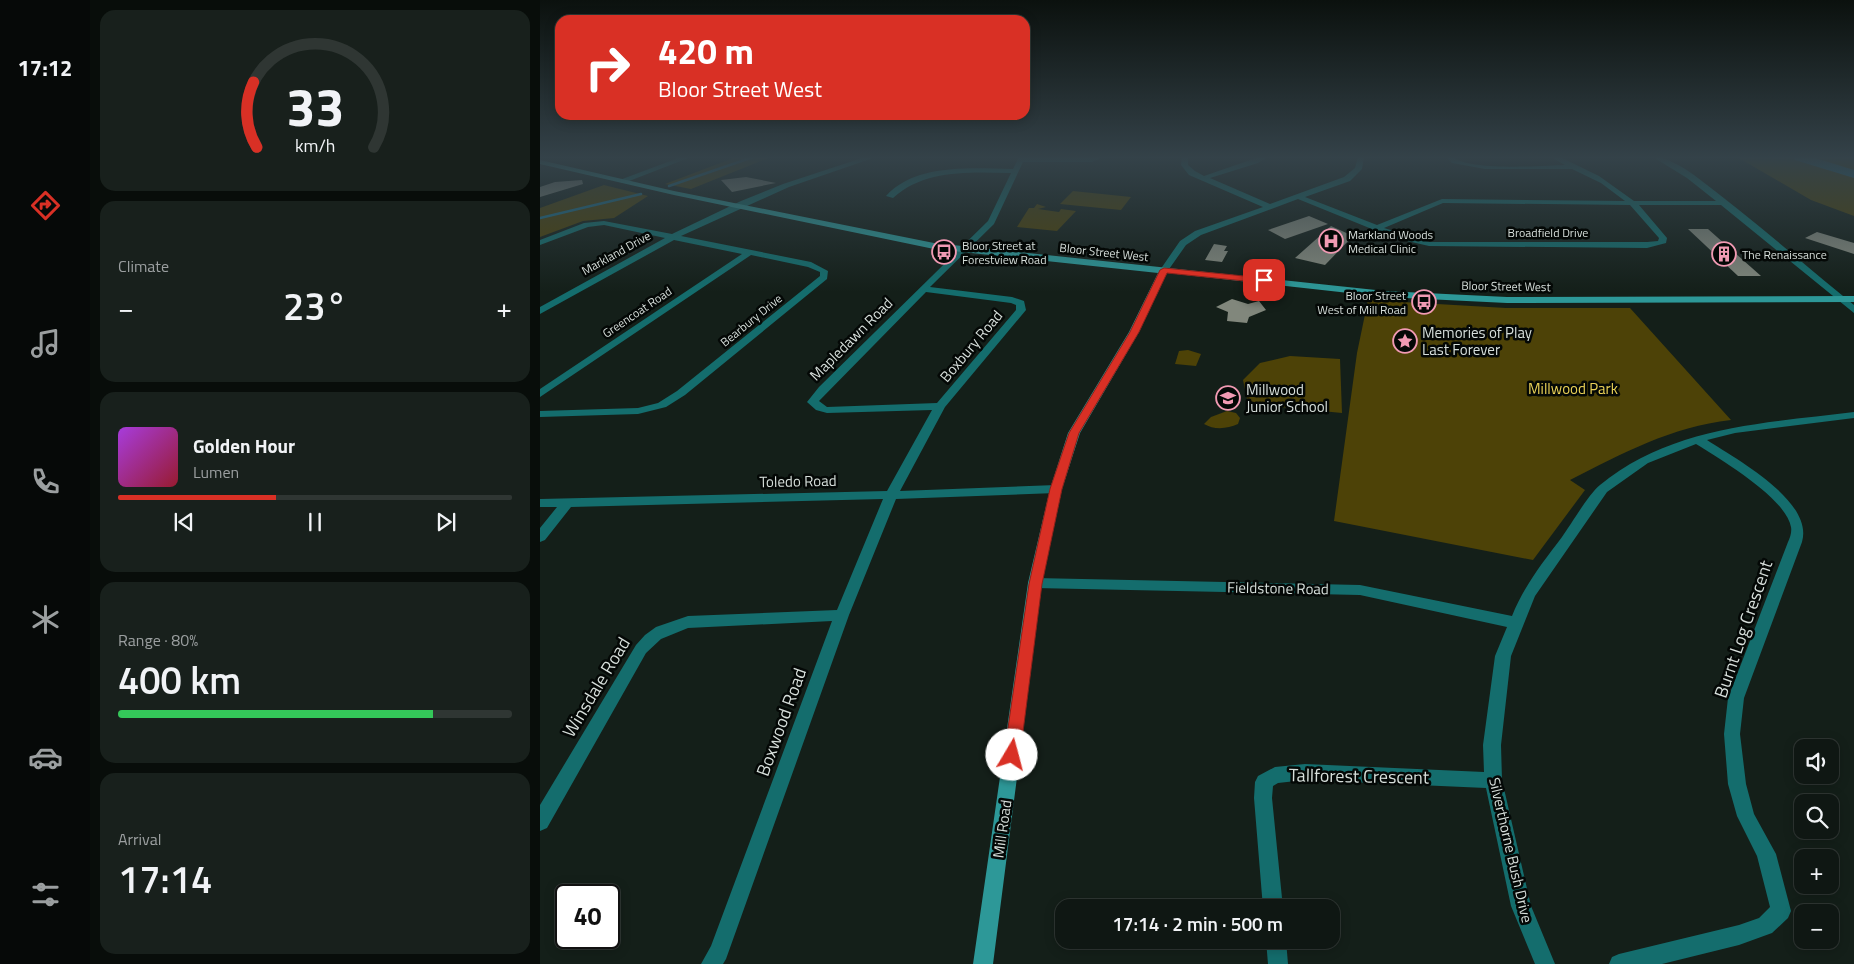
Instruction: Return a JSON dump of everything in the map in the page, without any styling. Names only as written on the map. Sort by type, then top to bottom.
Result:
[{"type":"main road","name":"Bloor Street West","points":[[716,202],[918,243],[1385,294],[1456,298],[1854,299]]},
{"type":"main road","name":"Mill Road","points":[[984,964],[1035,584],[1056,489],[1074,433],[1134,332],[1164,270]]},
{"type":"street","name":"Markland Drive","points":[[540,311],[606,272],[673,237],[751,202]]},
{"type":"street","name":"Mapledawn Road","points":[[940,406],[827,410],[820,408],[813,402],[823,389],[991,222],[1000,202]]},
{"type":"street","points":[[1259,202],[1270,207]]},
{"type":"street","name":"Mill Road","points":[[1164,270],[1183,243],[1198,233],[1285,202]]},
{"type":"street","name":"Broadfield Drive","points":[[1312,202],[1410,239],[1442,245],[1662,243],[1663,238],[1658,231],[1631,203]]},
{"type":"street","points":[[1378,228],[1440,202]]},
{"type":"street","points":[[1535,202],[1724,203],[1854,310]]},
{"type":"street","name":"Bearbury Drive","points":[[540,243],[600,222],[817,267],[824,271],[824,277],[681,393],[662,405],[638,411],[540,414]]},
{"type":"street","name":"Greencoat Road","points":[[540,394],[749,253]]},
{"type":"street","name":"Boxbury Road","points":[[892,495],[940,406],[1017,316],[1022,305],[1006,298],[922,289]]},
{"type":"street","name":"Silverthorne Bush Drive","points":[[1545,964],[1521,906],[1493,780],[1492,745],[1496,698],[1503,656],[1528,594],[1603,489],[1644,460],[1697,439],[1735,430],[1854,415]]},
{"type":"street","name":"Burnt Log Crescent","points":[[1619,964],[1739,935],[1765,926],[1781,911],[1766,854],[1746,816],[1737,784],[1732,734],[1736,698],[1794,548],[1797,525],[1791,510],[1770,490],[1697,439]]},
{"type":"street","name":"Toledo Road","points":[[540,503],[892,495],[1056,489]]},
{"type":"street","name":"Boxwood Road","points":[[711,964],[722,942],[842,615],[892,495]]},
{"type":"street","points":[[540,537],[568,502]]},
{"type":"street","name":"Fieldstone Road","points":[[1035,584],[1360,590],[1517,623]]},
{"type":"street","name":"Winsdale Road","points":[[540,822],[641,650],[652,637],[672,626],[688,622],[842,615]]},
{"type":"street","name":"Tallforest Crescent","points":[[1272,899],[1263,798],[1264,782],[1275,775],[1305,772],[1493,780]]},
{"type":"street","points":[[1277,949],[1278,964]]},
{"type":"green space","points":[[557,202],[639,202],[614,218],[583,221],[540,237],[540,208]]},
{"type":"green space","points":[[1062,202],[1127,202],[1121,210],[1060,204]]},
{"type":"green space","points":[[1816,202],[1854,202],[1854,216]]},
{"type":"green space","points":[[1037,204],[1046,207],[1038,209],[1059,212],[1061,209],[1076,211],[1057,231],[1017,227],[1029,208],[1034,208]]},
{"type":"green space","name":"Millwood Park","points":[[1368,300],[1506,308],[1630,308],[1731,420],[1709,423],[1648,442],[1570,480],[1585,490],[1533,560],[1334,521],[1357,353]]},
{"type":"green space","points":[[1188,350],[1201,354],[1196,366],[1175,364],[1179,351]]},
{"type":"green space","points":[[1290,356],[1340,359],[1342,413],[1248,404],[1243,380],[1260,363]]},
{"type":"green space","points":[[1227,411],[1236,413],[1240,418],[1238,424],[1221,428],[1204,424],[1211,417]]},
{"type":"building","points":[[1309,216],[1328,224],[1285,239],[1268,230]]},
{"type":"building","points":[[1331,226],[1353,236],[1325,265],[1295,258]]},
{"type":"building","name":"The Renaissance","points":[[1688,229],[1708,229],[1761,276],[1738,276]]},
{"type":"building","points":[[1817,232],[1854,243],[1854,254],[1805,238]]},
{"type":"building","points":[[1214,244],[1227,246],[1224,251],[1228,251],[1222,262],[1205,260]]},
{"type":"building","points":[[1232,299],[1248,304],[1259,301],[1266,310],[1249,317],[1247,323],[1227,321],[1228,312],[1216,307]]},
{"type":"waterway","points":[[540,218],[607,202]]},
{"type":"place","name":"Markland Woods Medical Clinic","points":[[1331,241]]},
{"type":"place","name":"Bloor Street at Forestview Road","points":[[944,252]]},
{"type":"place","name":"The Renaissance","points":[[1724,254]]},
{"type":"place","name":"Bloor Street West of Mill Road","points":[[1424,302]]},
{"type":"place","name":"Memories of Play Last Forever","points":[[1405,341]]},
{"type":"place","name":"Millwood Junior School","points":[[1228,398]]},
{"type":"route","points":[[1012,755],[1035,584],[1056,489],[1074,433],[1134,332],[1164,270],[1264,280]]}]
